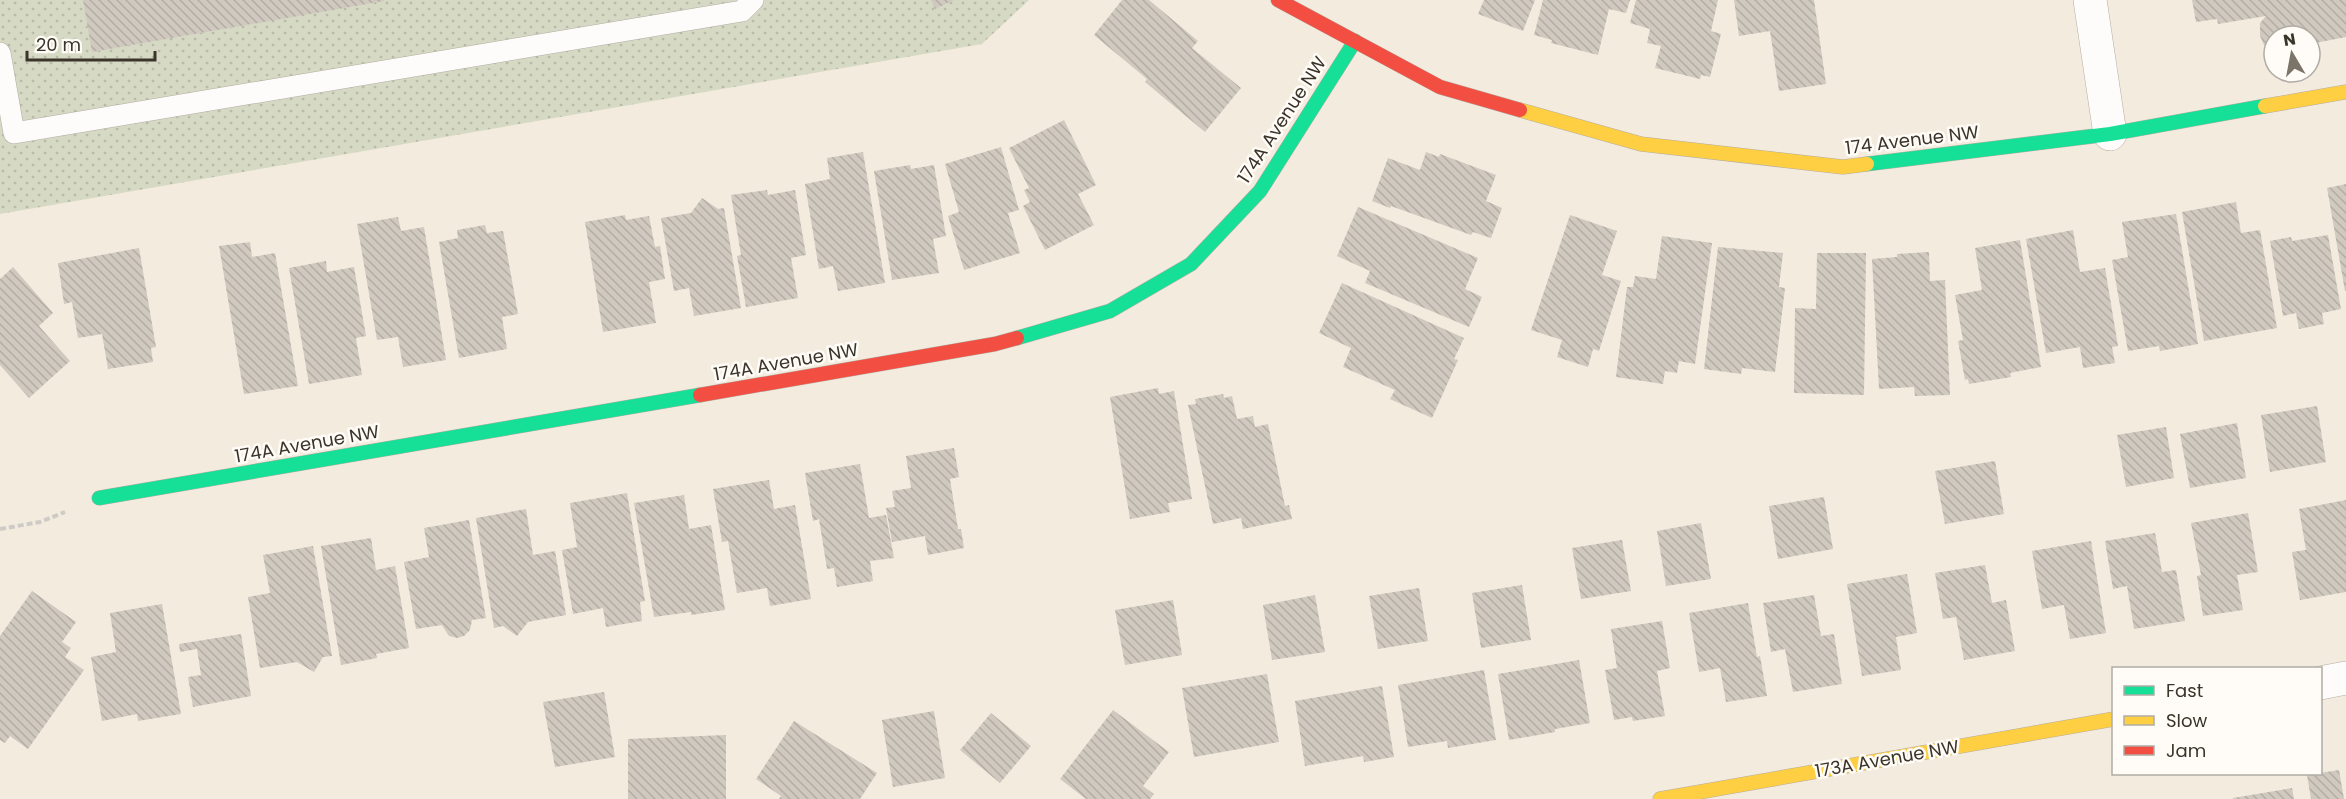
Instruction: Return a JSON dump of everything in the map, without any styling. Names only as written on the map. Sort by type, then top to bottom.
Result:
[{"type":"street","name":"174 Avenue NW","points":[[1278,0],[1440,87],[1641,144],[1843,167],[2110,134],[2346,92]]},
{"type":"street","points":[[2090,0],[2110,134]]},
{"type":"street","name":"174A Avenue NW","points":[[99,498],[995,345],[1110,311],[1191,264],[1260,191],[1355,41]]},
{"type":"street","points":[[2322,682],[2346,678]]},
{"type":"street","name":"173A Avenue NW","points":[[1660,799],[2112,719]]},
{"type":"lane","points":[[0,53],[14,133],[742,11],[753,0]]},
{"type":"path","points":[[0,529],[40,522],[99,498]]},
{"type":"green space","points":[[0,0],[1029,0],[982,44],[0,214]]},
{"type":"building","points":[[83,0],[384,0],[384,1],[92,52]]},
{"type":"building","points":[[931,0],[954,0],[935,9]]},
{"type":"building","points":[[1122,0],[1149,0],[1198,41],[1192,48],[1241,88],[1205,132],[1145,82],[1147,79],[1094,35]]},
{"type":"building","points":[[1484,0],[1535,0],[1523,31],[1478,14]]},
{"type":"building","points":[[1543,0],[1630,0],[1626,13],[1609,9],[1598,55],[1551,43],[1552,40],[1534,35]]},
{"type":"building","points":[[1636,0],[1718,0],[1711,31],[1721,34],[1710,77],[1701,75],[1700,79],[1655,68],[1661,46],[1647,43],[1650,29],[1630,23]]},
{"type":"building","points":[[1734,0],[1814,0],[1826,84],[1779,91],[1770,31],[1739,36]]},
{"type":"building","points":[[2192,0],[2346,0],[2346,37],[2322,42],[2322,24],[2262,24],[2262,40],[2260,23],[2266,16],[2218,24],[2217,19],[2196,22]]},
{"type":"building","points":[[1064,120],[1096,185],[1078,194],[1094,225],[1045,250],[1023,206],[1030,202],[1024,190],[1029,188],[1009,148]]},
{"type":"building","points":[[1001,147],[1019,210],[1008,213],[1020,253],[964,270],[948,216],[959,212],[945,164]]},
{"type":"building","points":[[863,152],[885,283],[838,291],[833,266],[819,269],[805,184],[830,179],[827,158]]},
{"type":"building","points":[[1426,152],[1439,157],[1440,154],[1496,175],[1486,201],[1502,208],[1491,238],[1473,232],[1471,235],[1372,201],[1388,158],[1420,170]]},
{"type":"building","points":[[910,165],[911,169],[934,165],[946,236],[933,239],[939,273],[892,280],[874,171]]},
{"type":"building","points":[[2346,184],[2346,291],[2345,291],[2327,188]]},
{"type":"building","points":[[767,190],[768,195],[795,190],[806,255],[791,258],[798,298],[746,307],[737,256],[741,255],[731,195]]},
{"type":"building","points":[[702,198],[718,209],[724,208],[741,308],[694,316],[689,288],[674,291],[661,218],[691,213]]},
{"type":"building","points":[[2236,202],[2241,233],[2260,230],[2277,328],[2204,341],[2182,212]]},
{"type":"building","points":[[1358,207],[1478,258],[1465,289],[1482,297],[1469,327],[1365,283],[1370,271],[1337,256]]},
{"type":"building","points":[[2176,214],[2198,344],[2160,351],[2159,346],[2128,351],[2112,260],[2128,257],[2122,222]]},
{"type":"building","points":[[625,215],[626,220],[649,216],[655,247],[660,246],[665,279],[649,282],[656,323],[603,332],[585,222]]},
{"type":"building","points":[[1570,215],[1617,231],[1602,275],[1621,281],[1599,351],[1593,349],[1588,367],[1557,357],[1562,340],[1531,330]]},
{"type":"building","points":[[398,217],[401,231],[424,227],[446,360],[403,367],[398,337],[377,340],[357,224]]},
{"type":"building","points":[[485,225],[487,233],[503,231],[518,314],[502,317],[507,349],[459,358],[439,242],[458,238],[457,230]]},
{"type":"building","points":[[2073,230],[2080,272],[2105,268],[2118,346],[2112,347],[2115,363],[2083,368],[2080,347],[2046,353],[2026,239]]},
{"type":"building","points":[[2328,235],[2341,309],[2322,313],[2324,324],[2299,329],[2296,313],[2283,316],[2270,241],[2291,237],[2292,241]]},
{"type":"building","points":[[1662,236],[1712,243],[1695,364],[1679,361],[1677,373],[1665,371],[1663,384],[1616,377],[1627,287],[1633,287],[1635,276],[1656,279]]},
{"type":"building","points":[[2020,240],[2041,367],[2010,373],[2011,377],[1969,384],[1968,379],[1965,380],[1958,341],[1963,340],[1955,295],[1982,290],[1975,248]]},
{"type":"building","points":[[250,242],[252,257],[275,253],[298,386],[244,394],[219,246]]},
{"type":"building","points":[[1718,247],[1783,253],[1779,287],[1785,288],[1775,372],[1742,368],[1741,374],[1704,369]]},
{"type":"building","points":[[139,248],[156,347],[151,348],[153,362],[108,369],[102,334],[78,338],[72,302],[64,304],[58,263]]},
{"type":"building","points":[[1929,252],[1930,281],[1945,280],[1950,395],[1915,396],[1914,387],[1879,389],[1872,259],[1897,257],[1897,254]]},
{"type":"building","points":[[1817,253],[1866,253],[1864,395],[1794,393],[1795,308],[1816,309]]},
{"type":"building","points":[[326,261],[327,272],[354,267],[366,336],[356,338],[362,375],[309,384],[289,268]]},
{"type":"building","points":[[13,267],[53,313],[39,326],[70,361],[29,398],[0,365],[0,279]]},
{"type":"building","points":[[1342,283],[1464,338],[1454,359],[1458,360],[1432,418],[1390,399],[1395,390],[1343,367],[1351,348],[1319,333]]},
{"type":"building","points":[[1158,388],[1159,394],[1174,391],[1192,499],[1168,503],[1170,512],[1130,519],[1110,397]]},
{"type":"building","points":[[1223,394],[1224,398],[1232,396],[1237,419],[1253,416],[1255,427],[1268,424],[1285,506],[1289,505],[1292,519],[1243,529],[1241,518],[1213,524],[1188,405],[1196,404],[1195,399]]},
{"type":"building","points":[[2317,406],[2326,462],[2270,472],[2261,415]]},
{"type":"building","points":[[2237,423],[2246,478],[2190,488],[2180,434]]},
{"type":"building","points":[[2166,427],[2174,478],[2126,487],[2117,435]]},
{"type":"building","points":[[954,448],[959,477],[950,479],[958,529],[961,529],[964,548],[928,555],[925,536],[892,542],[886,508],[895,507],[892,491],[911,488],[906,456]]},
{"type":"building","points":[[1995,461],[2004,514],[1945,524],[1935,471]]},
{"type":"building","points":[[860,464],[869,518],[886,515],[894,558],[870,561],[873,581],[837,587],[834,568],[827,569],[819,519],[813,521],[805,473]]},
{"type":"building","points":[[769,480],[774,509],[795,505],[811,599],[770,606],[767,588],[737,593],[728,541],[722,542],[713,489]]},
{"type":"building","points":[[627,493],[645,601],[640,602],[642,621],[606,627],[603,608],[573,614],[562,550],[577,547],[570,503]]},
{"type":"building","points":[[684,495],[689,529],[711,525],[725,610],[654,617],[634,503]]},
{"type":"building","points":[[1824,497],[1833,549],[1778,559],[1769,506]]},
{"type":"building","points":[[2346,500],[2346,592],[2300,600],[2292,552],[2306,550],[2299,509]]},
{"type":"building","points":[[526,509],[533,555],[555,551],[566,615],[528,622],[517,636],[503,626],[494,628],[476,518]]},
{"type":"building","points":[[2248,513],[2258,572],[2237,575],[2243,610],[2203,616],[2197,576],[2201,575],[2191,523]]},
{"type":"building","points":[[469,520],[486,618],[472,620],[470,630],[464,636],[457,638],[449,636],[442,625],[416,629],[404,562],[429,557],[424,528]]},
{"type":"building","points":[[1701,523],[1711,579],[1666,586],[1657,531]]},
{"type":"building","points":[[2155,533],[2162,572],[2176,570],[2185,621],[2134,629],[2127,586],[2113,589],[2105,541]]},
{"type":"building","points":[[371,538],[376,570],[395,566],[409,648],[376,654],[377,658],[341,665],[321,546]]},
{"type":"building","points":[[1622,540],[1631,591],[1581,599],[1572,548]]},
{"type":"building","points":[[2091,541],[2106,633],[2070,639],[2064,605],[2042,609],[2032,551]]},
{"type":"building","points":[[313,546],[332,656],[323,657],[314,672],[297,662],[260,668],[248,597],[270,593],[263,555]]},
{"type":"building","points":[[1985,565],[1992,603],[2006,600],[2015,651],[1964,660],[1956,617],[1943,619],[1935,573]]},
{"type":"building","points":[[1907,574],[1917,633],[1896,637],[1901,670],[1862,676],[1847,584]]},
{"type":"building","points":[[1522,585],[1531,640],[1481,648],[1472,593]]},
{"type":"building","points":[[1419,588],[1428,641],[1378,649],[1369,596]]},
{"type":"building","points":[[32,591],[76,622],[62,642],[71,648],[65,657],[84,670],[28,749],[10,736],[5,743],[0,740],[0,636]]},
{"type":"building","points":[[1315,595],[1325,652],[1272,660],[1263,605]]},
{"type":"building","points":[[1814,595],[1821,636],[1834,634],[1842,684],[1793,692],[1785,649],[1771,652],[1763,603]]},
{"type":"building","points":[[1173,600],[1182,655],[1125,665],[1115,610]]},
{"type":"building","points":[[1748,603],[1757,657],[1760,656],[1767,696],[1726,702],[1720,668],[1699,672],[1689,613]]},
{"type":"building","points":[[162,604],[181,714],[138,721],[137,714],[102,721],[91,657],[116,652],[110,613]]},
{"type":"building","points":[[1662,621],[1670,668],[1657,671],[1665,716],[1633,721],[1632,717],[1614,720],[1605,670],[1617,668],[1611,629]]},
{"type":"building","points":[[241,634],[251,696],[193,707],[188,677],[201,675],[197,649],[180,652],[179,644]]},
{"type":"building","points":[[1579,660],[1590,723],[1509,740],[1498,674]]},
{"type":"building","points":[[1484,670],[1496,740],[1448,748],[1447,741],[1408,747],[1398,685]]},
{"type":"building","points":[[1267,674],[1279,742],[1194,757],[1182,688]]},
{"type":"building","points":[[1382,686],[1394,757],[1364,762],[1363,756],[1305,766],[1295,701]]},
{"type":"building","points":[[604,692],[615,757],[555,767],[543,702]]},
{"type":"building","points":[[1113,710],[1169,752],[1143,786],[1154,794],[1150,799],[1086,799],[1060,779]]},
{"type":"building","points":[[934,711],[945,778],[893,787],[882,720]]},
{"type":"building","points":[[991,713],[1031,746],[1000,783],[960,750]]},
{"type":"building","points":[[794,721],[877,773],[860,799],[779,799],[781,796],[756,779]]},
{"type":"building","points":[[726,735],[726,799],[628,799],[628,739]]},
{"type":"building","points":[[2339,770],[2344,799],[2311,799],[2307,775],[2322,775],[2322,773]]},
{"type":"building","points":[[2292,788],[2294,799],[2233,799],[2233,798]]},
{"type":"traffic: fast","points":[[1017,338],[1110,311],[1191,264],[1260,191],[1355,41]]},
{"type":"traffic: fast","points":[[1867,164],[2110,134],[2265,106]]},
{"type":"traffic: fast","points":[[99,498],[700,395]]},
{"type":"traffic: slow","points":[[2265,106],[2346,92]]},
{"type":"traffic: slow","points":[[1520,110],[1641,144],[1843,167],[1867,164]]},
{"type":"traffic: slow","points":[[1660,799],[2112,719]]},
{"type":"traffic: jam","points":[[1278,0],[1440,87],[1520,110]]},
{"type":"traffic: jam","points":[[700,395],[995,344],[1017,338]]}]
